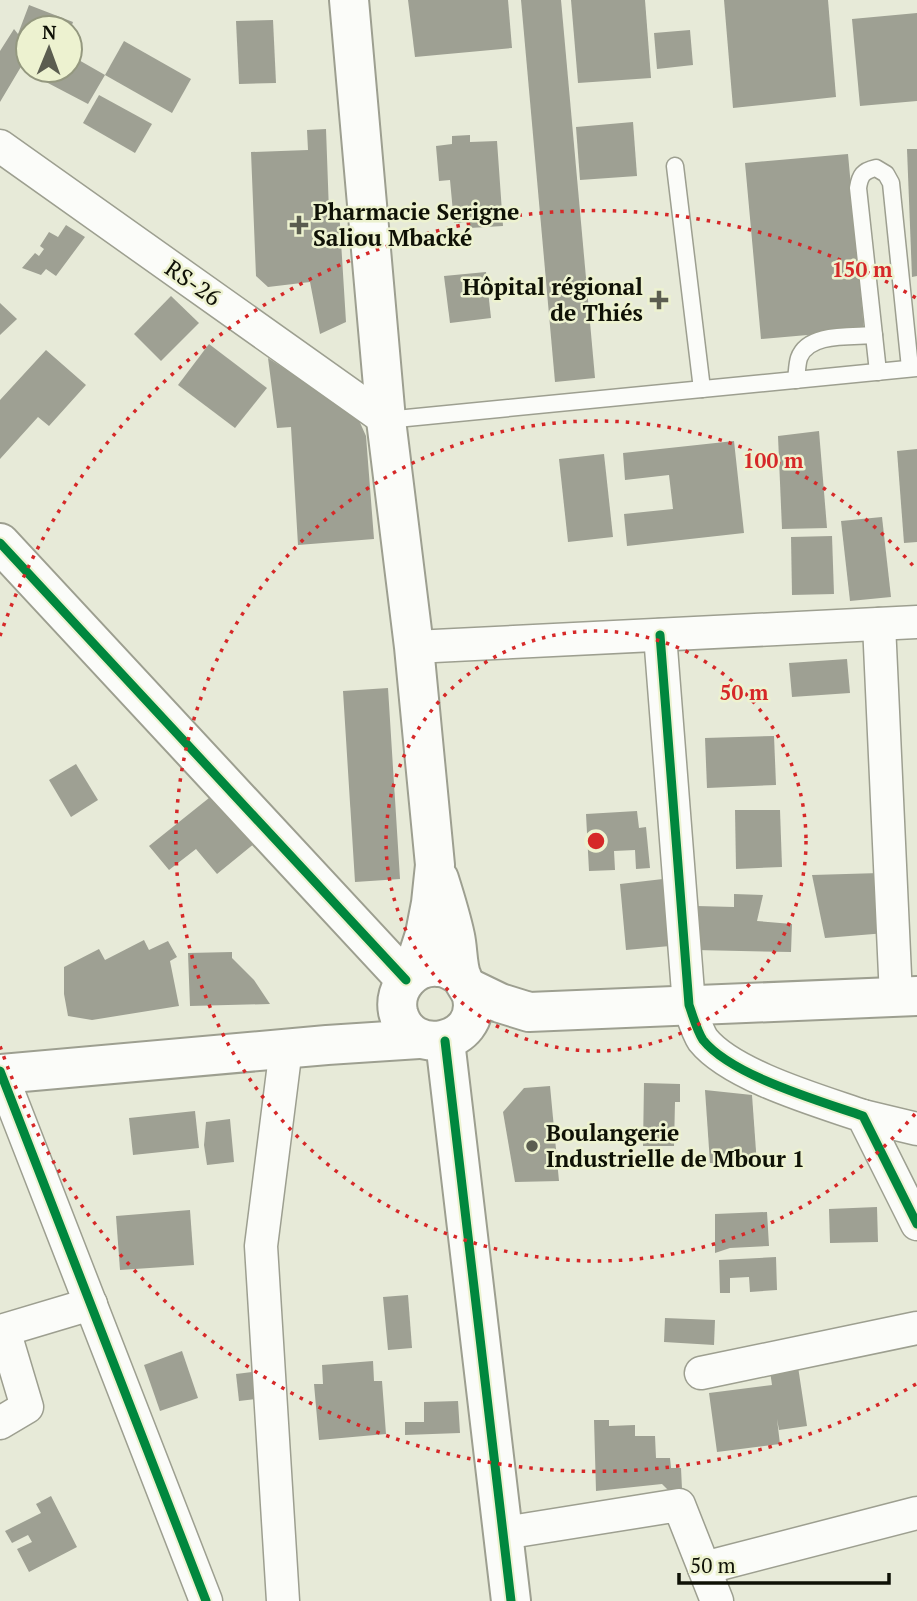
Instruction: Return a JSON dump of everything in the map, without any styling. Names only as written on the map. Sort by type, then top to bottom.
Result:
[{"type":"main road","points":[[346,1],[386,420],[414,648],[435,865],[456,937],[465,983],[473,1001],[466,1026],[440,1038],[409,1032],[401,1022],[397,1010],[398,998],[425,934],[435,865]]},
{"type":"main road","points":[[0,542],[406,980]]},
{"type":"main road","points":[[327,1045],[365,1028],[384,1012],[406,980],[424,968],[450,970],[465,983],[500,1003],[529,1012],[906,997]]},
{"type":"main road","points":[[0,1073],[286,1048],[440,1038],[554,1011]]},
{"type":"main road","points":[[440,1038],[511,1601]]},
{"type":"street","name":"RS-26","points":[[0,146],[386,420]]},
{"type":"street","points":[[414,648],[917,622]]},
{"type":"street","points":[[879,624],[906,997]]},
{"type":"street","points":[[660,635],[689,1005],[703,1040],[728,1061],[775,1085],[863,1116],[917,1129]]},
{"type":"street","points":[[283,1601],[261,1247],[286,1048]]},
{"type":"street","points":[[0,1073],[206,1601]]},
{"type":"street","points":[[863,1116],[917,1224]]},
{"type":"street","points":[[0,1423],[27,1407],[4,1330],[91,1304]]},
{"type":"street","points":[[701,1373],[917,1328]]},
{"type":"street","points":[[503,1533],[678,1505],[717,1601]]},
{"type":"street","points":[[704,1568],[917,1513]]},
{"type":"lane","points":[[675,166],[702,389]]},
{"type":"lane","points":[[386,420],[878,372],[914,368],[891,183],[886,174],[876,168],[867,170],[860,176],[858,188],[878,372]]},
{"type":"lane","points":[[796,380],[799,358],[805,348],[816,341],[874,335]]},
{"type":"building","points":[[408,0],[508,0],[512,48],[415,57]]},
{"type":"building","points":[[521,0],[561,0],[595,378],[555,382]]},
{"type":"building","points":[[571,0],[645,0],[651,78],[578,83]]},
{"type":"building","points":[[724,0],[828,0],[836,97],[733,108]]},
{"type":"building","points":[[29,5],[52,14],[26,14]]},
{"type":"building","points":[[917,13],[917,101],[860,106],[852,19]]},
{"type":"building","points":[[273,20],[276,83],[239,84],[236,21]]},
{"type":"building","points":[[14,29],[14,78],[0,102],[0,51]]},
{"type":"building","points":[[690,30],[693,65],[657,69],[654,33]]},
{"type":"building","points":[[124,41],[191,79],[172,113],[105,75]]},
{"type":"building","points":[[84,63],[105,75],[88,104],[50,84],[84,84]]},
{"type":"building","points":[[99,95],[152,124],[135,153],[83,123]]},
{"type":"building","points":[[633,122],[637,176],[580,180],[576,127]]},
{"type":"building","points":[[326,129],[329,212],[339,209],[346,322],[320,334],[310,282],[268,287],[256,276],[251,152],[308,150],[307,130]]},
{"type":"building","points":[[470,135],[470,142],[497,141],[503,226],[470,228],[469,222],[454,223],[450,180],[439,181],[436,146],[452,144],[452,136]]},
{"type":"building","points":[[907,149],[917,149],[917,276],[912,277]]},
{"type":"building","points":[[848,154],[864,330],[761,339],[745,163]]},
{"type":"building","points":[[66,225],[85,237],[56,276],[46,269],[41,275],[22,268],[35,253],[39,256],[44,249],[40,246],[49,232],[58,237]]},
{"type":"building","points":[[486,272],[491,318],[450,323],[444,276]]},
{"type":"building","points":[[171,296],[199,323],[161,361],[134,334]]},
{"type":"building","points":[[0,303],[17,319],[0,335]]},
{"type":"building","points":[[209,344],[267,388],[235,428],[178,385]]},
{"type":"building","points":[[46,350],[86,385],[49,426],[38,417],[0,459],[0,400]]},
{"type":"building","points":[[268,358],[357,416],[366,436],[374,539],[298,545],[291,427],[277,428]]},
{"type":"building","points":[[819,431],[827,528],[782,529],[778,436]]},
{"type":"building","points":[[734,441],[744,533],[627,546],[624,514],[673,509],[669,475],[625,480],[623,453]]},
{"type":"building","points":[[917,449],[917,542],[904,543],[897,451]]},
{"type":"building","points":[[604,454],[613,537],[568,542],[559,459]]},
{"type":"building","points":[[882,517],[891,597],[850,601],[841,521]]},
{"type":"building","points":[[832,536],[834,594],[792,595],[791,537]]},
{"type":"building","points":[[847,659],[850,693],[792,697],[789,663]]},
{"type":"building","points":[[388,688],[400,879],[355,882],[343,691]]},
{"type":"building","points":[[774,736],[776,785],[707,788],[705,738]]},
{"type":"building","points":[[76,764],[98,800],[71,817],[49,780]]},
{"type":"building","points":[[214,794],[255,843],[217,874],[196,849],[169,870],[149,846]]},
{"type":"building","points":[[735,810],[780,810],[782,867],[736,869]]},
{"type":"building","points":[[637,811],[639,828],[646,827],[650,868],[636,869],[635,850],[614,851],[615,870],[589,871],[586,814]]},
{"type":"building","points":[[880,873],[886,933],[825,938],[812,875]]},
{"type":"building","points":[[663,879],[670,946],[626,950],[620,884]]},
{"type":"building","points":[[734,894],[763,895],[757,921],[792,924],[791,952],[695,950],[697,906],[734,907]]},
{"type":"building","points":[[144,940],[149,950],[168,941],[177,957],[170,961],[179,1006],[92,1020],[68,1016],[64,994],[64,967],[99,949],[105,960]]},
{"type":"building","points":[[232,952],[232,958],[254,980],[270,1004],[190,1006],[188,953]]},
{"type":"building","points":[[644,1083],[680,1084],[680,1102],[675,1102],[674,1146],[643,1146]]},
{"type":"building","name":"Boulangerie Industrielle de Mbour 1","points":[[550,1086],[559,1181],[515,1182],[503,1112],[524,1088]]},
{"type":"building","points":[[705,1090],[752,1095],[757,1165],[710,1163]]},
{"type":"building","points":[[195,1111],[199,1148],[133,1155],[129,1118]]},
{"type":"building","points":[[230,1119],[234,1162],[207,1165],[204,1145],[206,1122]]},
{"type":"building","points":[[877,1207],[878,1242],[830,1243],[829,1209]]},
{"type":"building","points":[[190,1210],[194,1265],[120,1270],[116,1216]]},
{"type":"building","points":[[767,1212],[769,1246],[730,1248],[715,1253],[715,1214]]},
{"type":"building","points":[[776,1257],[777,1290],[750,1292],[749,1277],[730,1278],[730,1293],[720,1293],[719,1260]]},
{"type":"building","points":[[408,1295],[412,1348],[388,1350],[383,1297]]},
{"type":"building","points":[[665,1318],[715,1320],[714,1345],[664,1342]]},
{"type":"building","points":[[182,1351],[198,1398],[160,1411],[144,1365]]},
{"type":"building","points":[[797,1360],[807,1426],[779,1430],[777,1419],[780,1444],[717,1452],[709,1393],[772,1385],[769,1364]]},
{"type":"building","points":[[373,1361],[374,1381],[382,1381],[386,1434],[319,1440],[314,1384],[323,1384],[322,1365]]},
{"type":"building","points":[[261,1371],[265,1398],[239,1401],[236,1374]]},
{"type":"building","points":[[458,1401],[460,1433],[405,1435],[405,1422],[424,1422],[424,1402]]},
{"type":"building","points":[[594,1420],[609,1420],[609,1426],[635,1425],[635,1436],[655,1436],[656,1458],[670,1458],[671,1468],[681,1468],[682,1489],[670,1492],[662,1484],[596,1491]]},
{"type":"building","points":[[51,1496],[77,1547],[29,1572],[17,1549],[32,1542],[28,1535],[12,1543],[5,1531],[41,1513],[36,1504]]},
{"type":"cycle path","points":[[0,543],[406,980]]},
{"type":"cycle path","points":[[660,635],[689,1005],[699,1032],[716,1053],[755,1076],[863,1116],[917,1224]]},
{"type":"cycle path","points":[[445,1041],[511,1601]]},
{"type":"cycle path","points":[[0,1071],[206,1601]]},
{"type":"place","name":"Pharmacie Serigne Saliou Mbacké","points":[[299,225]]},
{"type":"place","name":"Hôpital régional de Thiés","points":[[659,300]]},
{"type":"place","name":"Boulangerie Industrielle de Mbour 1","points":[[532,1146]]}]
